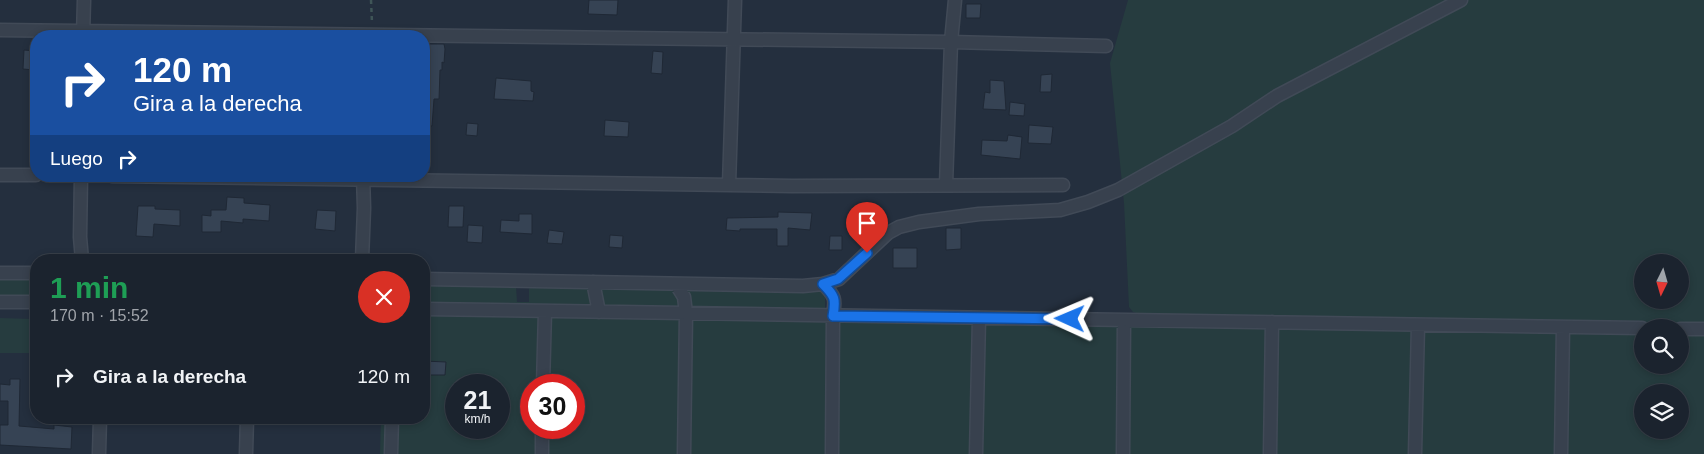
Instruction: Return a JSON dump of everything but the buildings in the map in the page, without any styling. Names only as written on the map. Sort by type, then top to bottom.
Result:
[{"type":"street","points":[[83,30],[84,0]]},
{"type":"street","points":[[729,185],[735,0]]},
{"type":"street","points":[[946,185],[951,42],[955,0]]},
{"type":"street","points":[[430,280],[803,286],[823,284],[838,279],[888,233],[899,227],[919,222],[979,214],[1060,210],[1088,202],[1118,190],[1223,130],[1277,96],[1461,0]]},
{"type":"street","points":[[0,30],[30,31]]},
{"type":"street","points":[[430,37],[951,42],[1106,46]]},
{"type":"street","points":[[0,175],[30,175]]},
{"type":"street","points":[[430,179],[729,185],[1063,185]]},
{"type":"street","points":[[81,182],[82,254]]},
{"type":"street","points":[[362,254],[363,182]]},
{"type":"street","points":[[0,273],[30,273]]},
{"type":"street","points":[[593,282],[599,312]]},
{"type":"street","points":[[676,284],[684,297],[686,313],[684,454]]},
{"type":"street","points":[[823,284],[834,295],[836,304],[833,316],[832,454]]},
{"type":"street","points":[[0,302],[30,302]]},
{"type":"street","points":[[430,309],[1634,328]]},
{"type":"street","points":[[543,374],[545,311]]},
{"type":"street","points":[[976,454],[979,318]]},
{"type":"street","points":[[1123,454],[1124,320]]},
{"type":"street","points":[[1270,454],[1272,322]]},
{"type":"street","points":[[1415,454],[1418,325]]},
{"type":"street","points":[[1561,454],[1563,327]]},
{"type":"street","points":[[1689,329],[1704,329]]},
{"type":"street","points":[[99,454],[100,424]]},
{"type":"street","points":[[246,454],[247,424]]},
{"type":"street","points":[[391,454],[392,424]]},
{"type":"street","points":[[542,439],[542,454]]},
{"type":"path","points":[[371,0],[372,30]]},
{"type":"green space","points":[[1128,0],[1704,0],[1704,328],[1689,328],[1689,319],[1634,319],[1634,326],[1145,316],[1133,312],[1129,307],[1124,203],[1110,63]]},
{"type":"green space","points":[[0,277],[30,278],[30,295],[0,296]]},
{"type":"green space","points":[[430,284],[516,287],[517,302],[529,302],[529,289],[531,286],[825,290],[825,309],[1634,329],[1634,374],[1689,374],[1689,330],[1704,330],[1704,454],[380,454],[381,424],[430,424]]},
{"type":"green space","points":[[0,318],[30,319],[30,353],[0,353]]},
{"type":"route","points":[[867,253],[838,279],[823,284],[834,295],[836,304],[833,316],[1070,319]]}]
